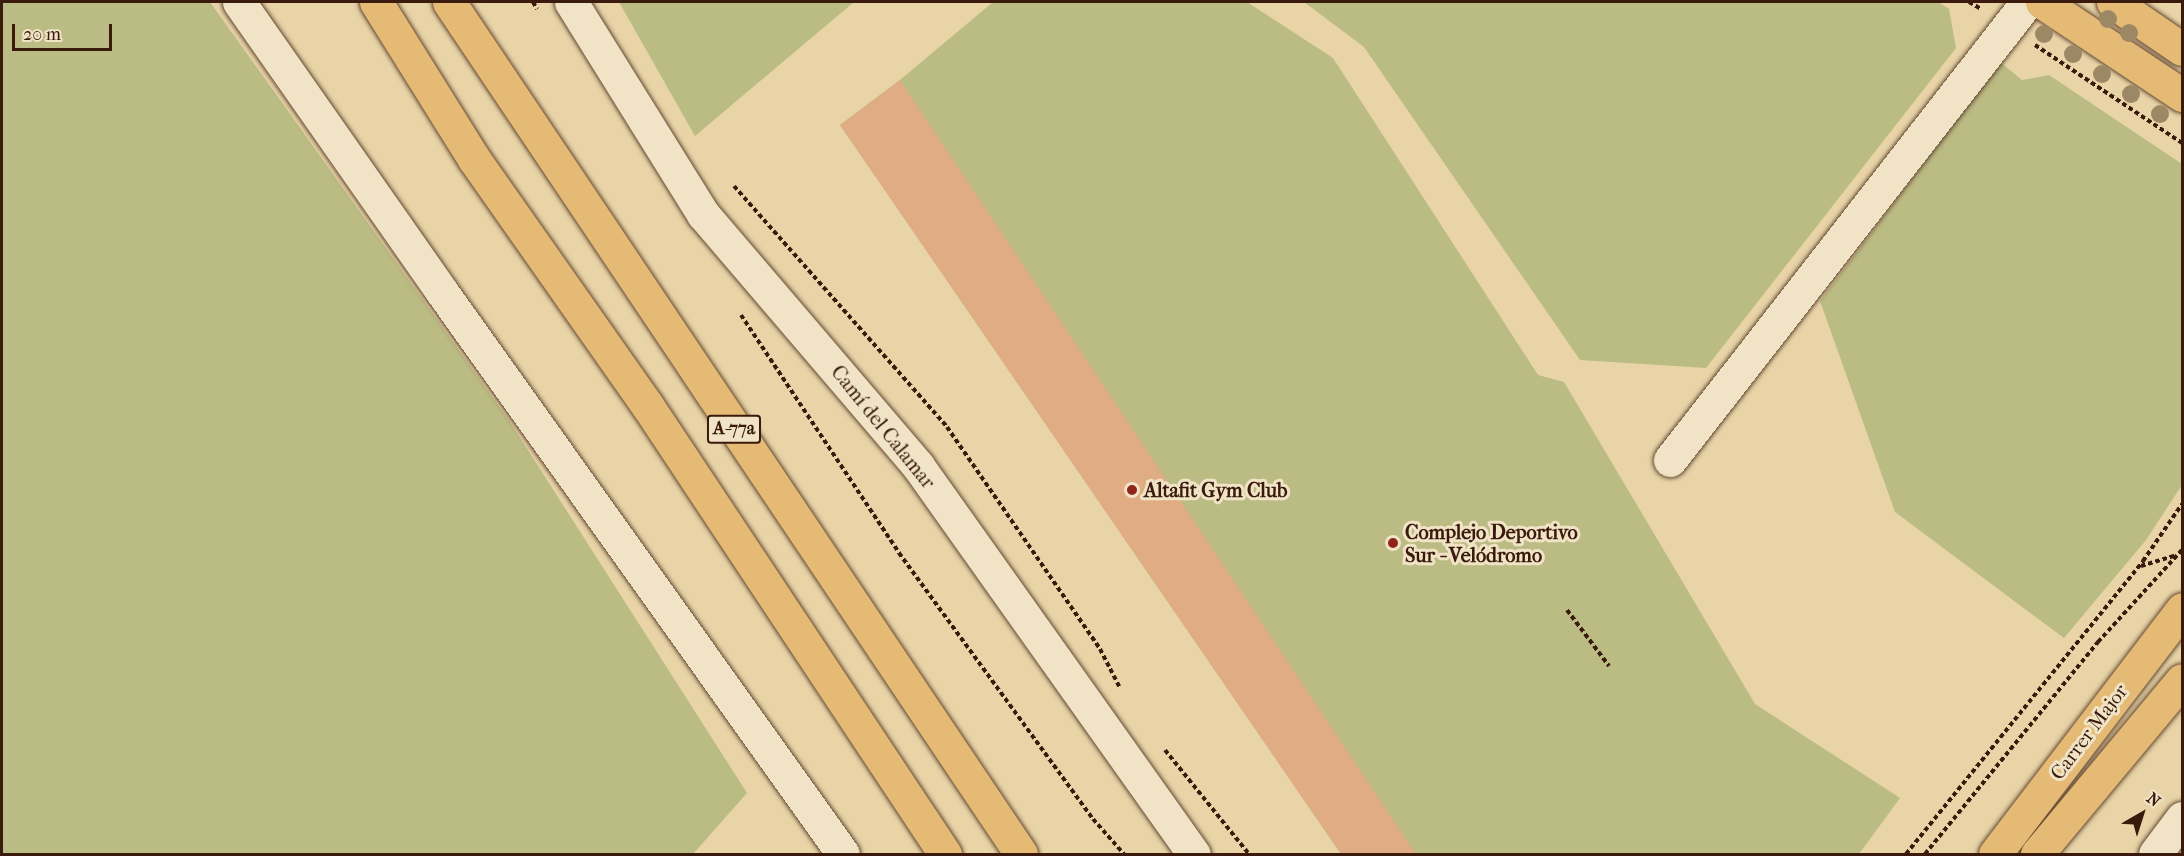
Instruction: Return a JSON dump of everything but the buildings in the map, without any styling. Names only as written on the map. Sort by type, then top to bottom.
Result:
[{"type":"main road","name":"A-77a","points":[[376,2],[474,159],[647,405],[945,855]]},
{"type":"main road","name":"A-77a","points":[[449,2],[1021,855]]},
{"type":"main road","points":[[2042,2],[2182,95]]},
{"type":"main road","points":[[2114,2],[2182,49]]},
{"type":"main road","name":"Carrer Major","points":[[1995,855],[2182,609]]},
{"type":"main road","name":"Carrer Major","points":[[2037,855],[2182,680]]},
{"type":"street","points":[[239,2],[442,292],[843,855]]},
{"type":"street","name":"Camí del Calamar","points":[[571,2],[703,214],[918,466],[1194,855]]},
{"type":"street","points":[[1670,460],[2018,15]]},
{"type":"street","points":[[2155,855],[2182,818]]},
{"type":"path","points":[[533,2],[539,11]]},
{"type":"path","points":[[1969,2],[2018,15],[2182,142]]},
{"type":"path","points":[[734,186],[948,427],[1101,649],[1124,697]]},
{"type":"path","points":[[741,314],[899,553],[1093,819],[1124,855]]},
{"type":"path","points":[[1906,855],[2139,567],[2182,504]]},
{"type":"path","points":[[2139,567],[2181,552]]},
{"type":"path","points":[[1925,855],[2098,642],[2181,552]]},
{"type":"path","points":[[1567,610],[1609,666]]},
{"type":"path","points":[[1157,741],[1249,855]]},
{"type":"green space","points":[[2,2],[210,2],[510,422],[747,793],[693,854],[2,854]]},
{"type":"green space","points":[[619,2],[854,2],[695,136]]},
{"type":"green space","name":"Complejo Deportivo Sur - Velódromo","points":[[993,2],[1247,2],[1333,58],[1538,375],[1564,382],[1755,704],[1900,798],[1859,854],[1341,854],[840,125],[900,80]]},
{"type":"green space","points":[[1304,2],[1938,2],[1949,9],[1956,48],[1706,368],[1580,360],[1364,47]]},
{"type":"green space","points":[[2000,62],[2022,80],[2049,75],[2182,164],[2182,485],[2146,540],[2064,638],[1895,512],[1820,301]]},
{"type":"place","name":"Altafit Gym Club","points":[[1132,490]]},
{"type":"place","name":"Complejo Deportivo Sur - Velódromo","points":[[1393,543]]}]
